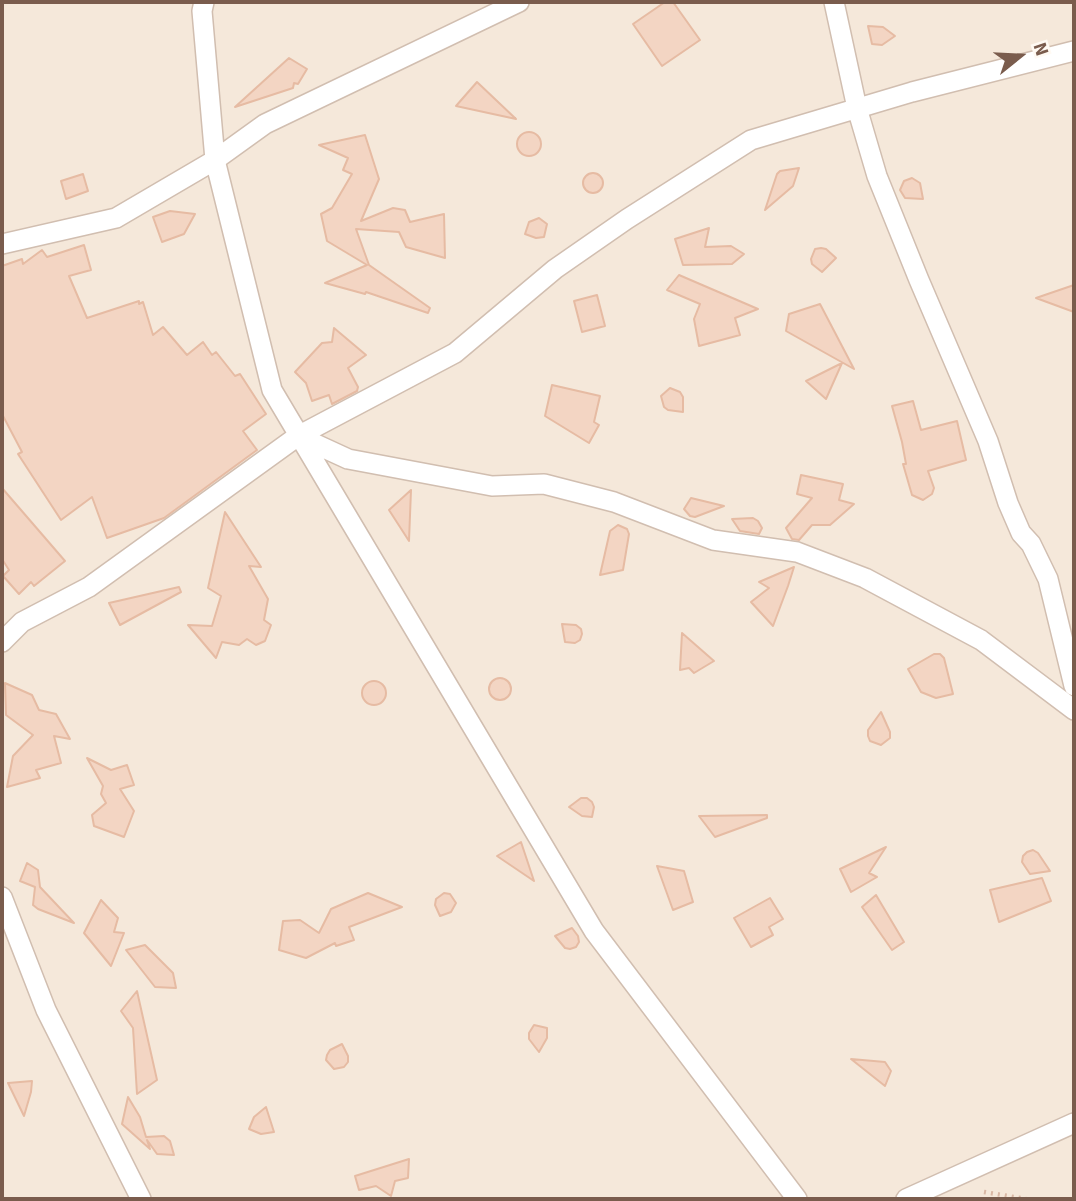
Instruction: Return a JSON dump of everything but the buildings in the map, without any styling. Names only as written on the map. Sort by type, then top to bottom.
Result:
[{"type":"street","points":[[204,2],[202,11],[215,160],[272,390],[594,931],[797,1199]]},
{"type":"street","points":[[4,241],[116,218],[215,160],[264,124],[519,2]]},
{"type":"street","points":[[834,2],[856,108],[877,176],[988,440],[1007,503],[1048,579],[1074,686]]},
{"type":"street","points":[[2,642],[22,622],[89,587],[298,436],[455,353],[555,269],[627,219],[751,140],[856,108],[1074,51]]},
{"type":"street","points":[[298,436],[348,459],[492,486],[544,484],[614,502],[713,540],[797,552],[864,578],[981,640],[1074,710]]},
{"type":"street","points":[[2,897],[46,1010],[141,1199]]},
{"type":"street","points":[[906,1199],[1074,1123]]},
{"type":"path","points":[[984,1192],[1026,1199]]},
{"type":"shaded area","points":[[2,2],[1074,2],[1074,1199],[2,1199]]}]
